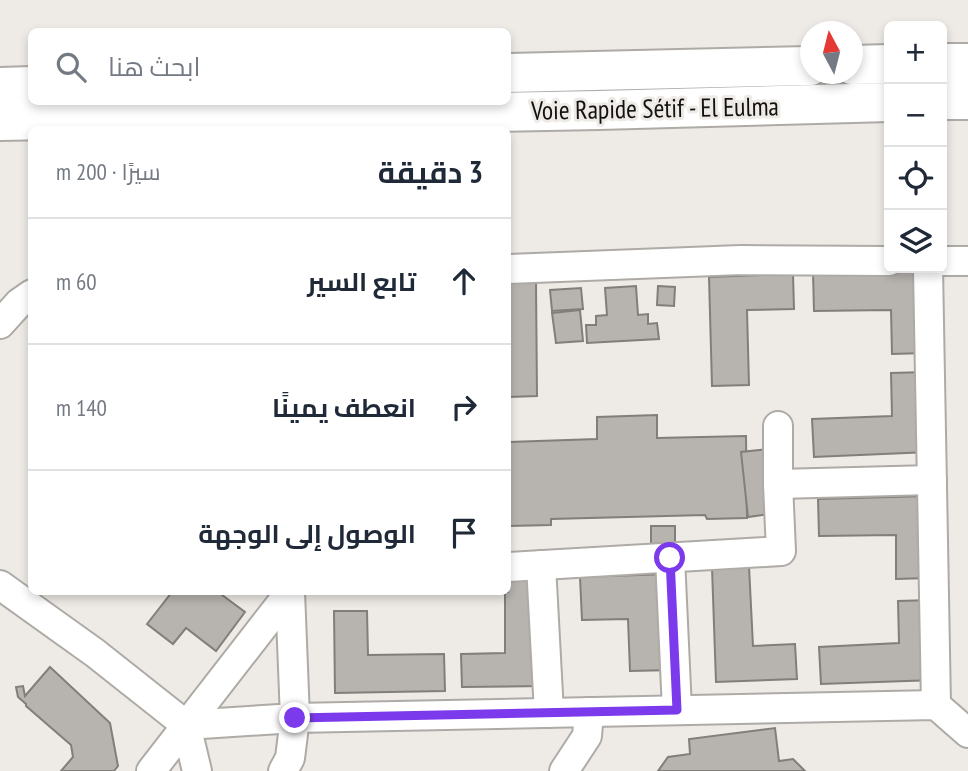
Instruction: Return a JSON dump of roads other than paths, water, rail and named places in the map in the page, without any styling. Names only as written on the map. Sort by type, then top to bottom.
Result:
[{"type":"highway","points":[[947,63],[968,63]]},
{"type":"highway","points":[[863,65],[884,64]]},
{"type":"highway","name":"Voie Rapide Sétif - El Eulma","points":[[511,72],[800,66]]},
{"type":"highway","points":[[0,87],[28,86]]},
{"type":"highway","points":[[947,100],[968,100]]},
{"type":"highway","name":"Voie Rapide Sétif - El Eulma","points":[[0,121],[884,102]]},
{"type":"street","points":[[511,269],[741,260],[884,261]]},
{"type":"street","points":[[947,261],[968,261]]},
{"type":"street","points":[[928,273],[936,705]]},
{"type":"street","points":[[0,324],[28,297]]},
{"type":"street","points":[[511,567],[780,551],[778,426]]},
{"type":"street","points":[[778,484],[932,480]]},
{"type":"street","points":[[670,558],[677,710]]},
{"type":"street","points":[[541,565],[549,713]]},
{"type":"street","points":[[0,585],[95,653],[186,725],[197,771]]},
{"type":"street","points":[[151,771],[288,595]]},
{"type":"street","points":[[283,771],[290,758],[295,718],[290,595]]},
{"type":"street","points":[[186,725],[295,718],[936,705],[968,733]]},
{"type":"street","points":[[564,771],[587,736],[589,712]]}]
